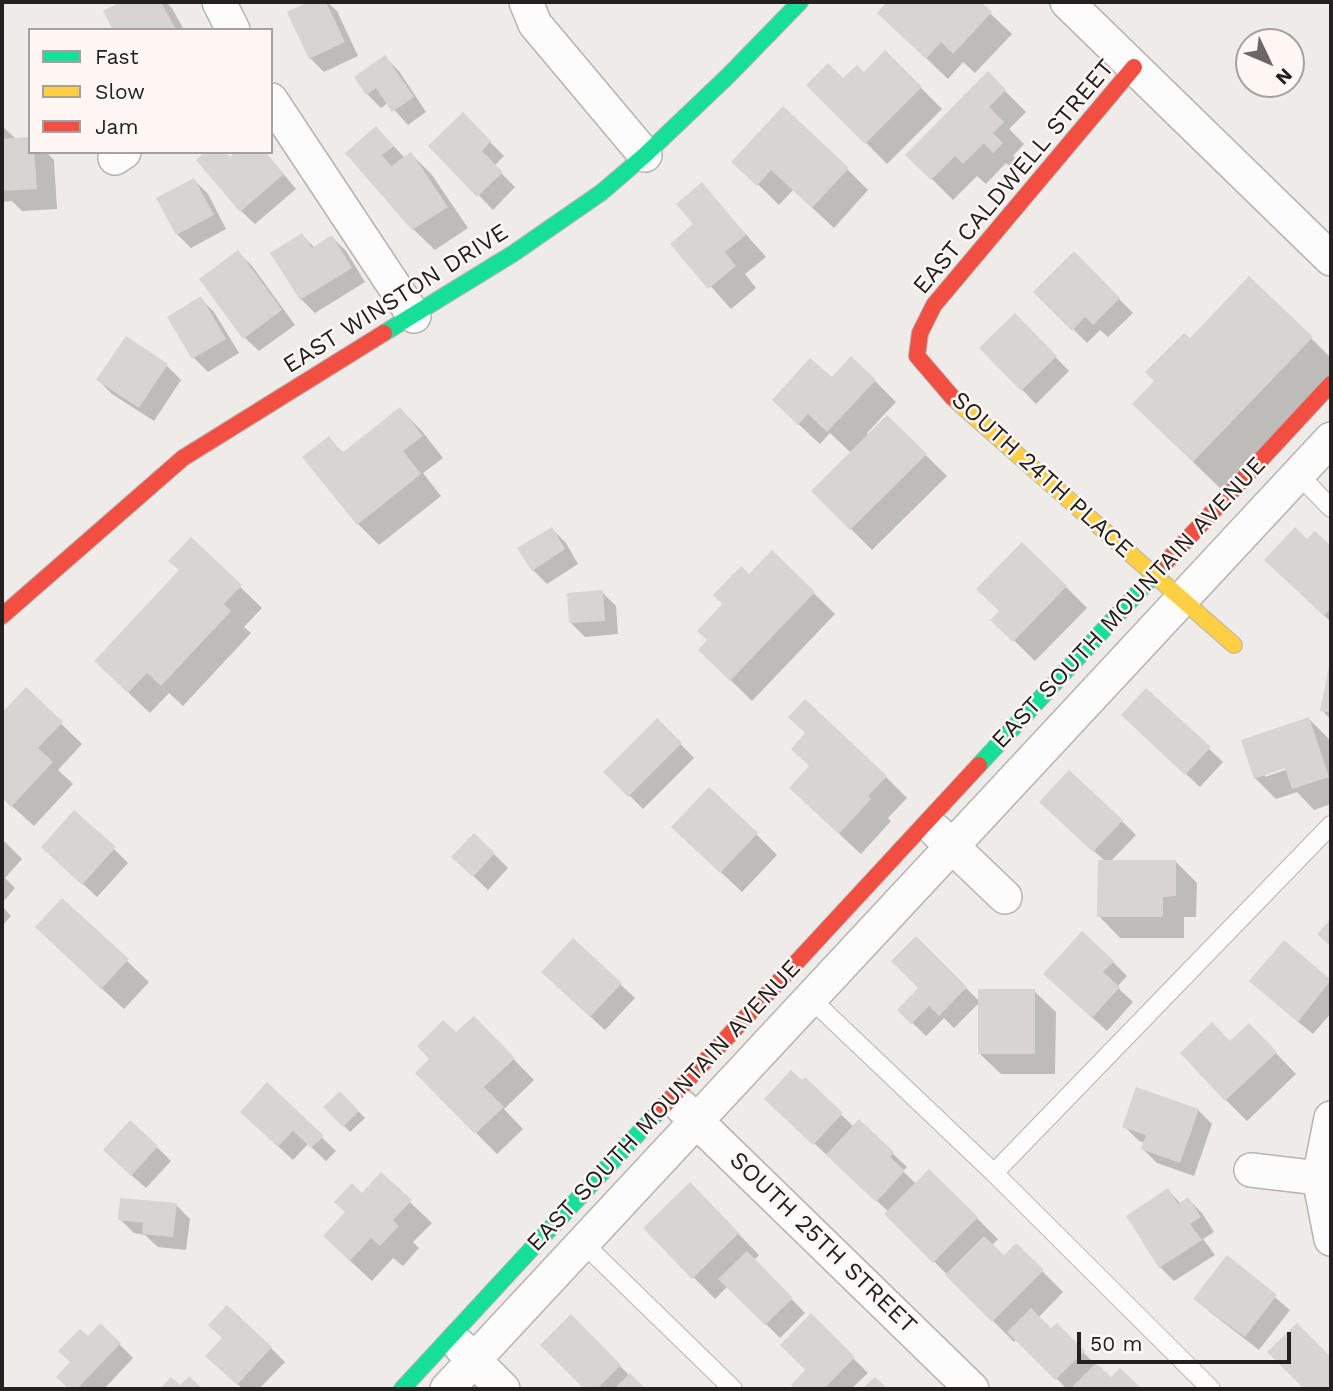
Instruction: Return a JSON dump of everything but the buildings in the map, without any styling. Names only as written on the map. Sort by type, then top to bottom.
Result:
[{"type":"street","points":[[219,2],[232,28]]},
{"type":"street","points":[[526,2],[535,24],[645,155]]},
{"type":"street","name":"EAST WINSTON DRIVE","points":[[2,617],[183,458],[514,253],[603,192],[729,75],[800,2]]},
{"type":"street","points":[[1067,2],[1331,259]]},
{"type":"street","name":"EAST CALDWELL STREET","points":[[917,356],[920,333],[934,306],[1134,67]]},
{"type":"street","points":[[273,103],[414,316]]},
{"type":"street","name":"SOUTH 24TH PLACE","points":[[917,356],[950,394],[1234,645]]},
{"type":"street","name":"EAST SOUTH MOUNTAIN AVENUE","points":[[402,1389],[1331,384]]},
{"type":"street","name":"EAST SOUTH MOUNTAIN AVENUE","points":[[447,1389],[1331,439]]},
{"type":"street","points":[[927,822],[1005,897]]},
{"type":"street","name":"SOUTH 25TH STREET","points":[[672,1098],[972,1389]]},
{"type":"street","points":[[1331,1118],[1319,1178],[1331,1239]]},
{"type":"street","points":[[1251,1170],[1319,1178]]},
{"type":"street","points":[[451,1336],[503,1389]]},
{"type":"lane","points":[[1298,474],[1331,508]]},
{"type":"lane","points":[[994,1173],[1331,825]]},
{"type":"lane","points":[[810,998],[994,1173],[1211,1389]]},
{"type":"lane","points":[[583,1243],[733,1389]]},
{"type":"traffic: fast","points":[[384,333],[514,253],[602,192],[729,75],[800,2]]},
{"type":"traffic: fast","points":[[979,765],[1167,561]]},
{"type":"traffic: fast","points":[[402,1389],[659,1111]]},
{"type":"traffic: slow","points":[[953,398],[1234,645]]},
{"type":"traffic: jam","points":[[953,398],[917,356],[920,333],[934,305],[1134,67]]},
{"type":"traffic: jam","points":[[2,616],[183,458],[384,333]]},
{"type":"traffic: jam","points":[[1167,561],[1331,384]]},
{"type":"traffic: jam","points":[[659,1111],[979,765]]}]
